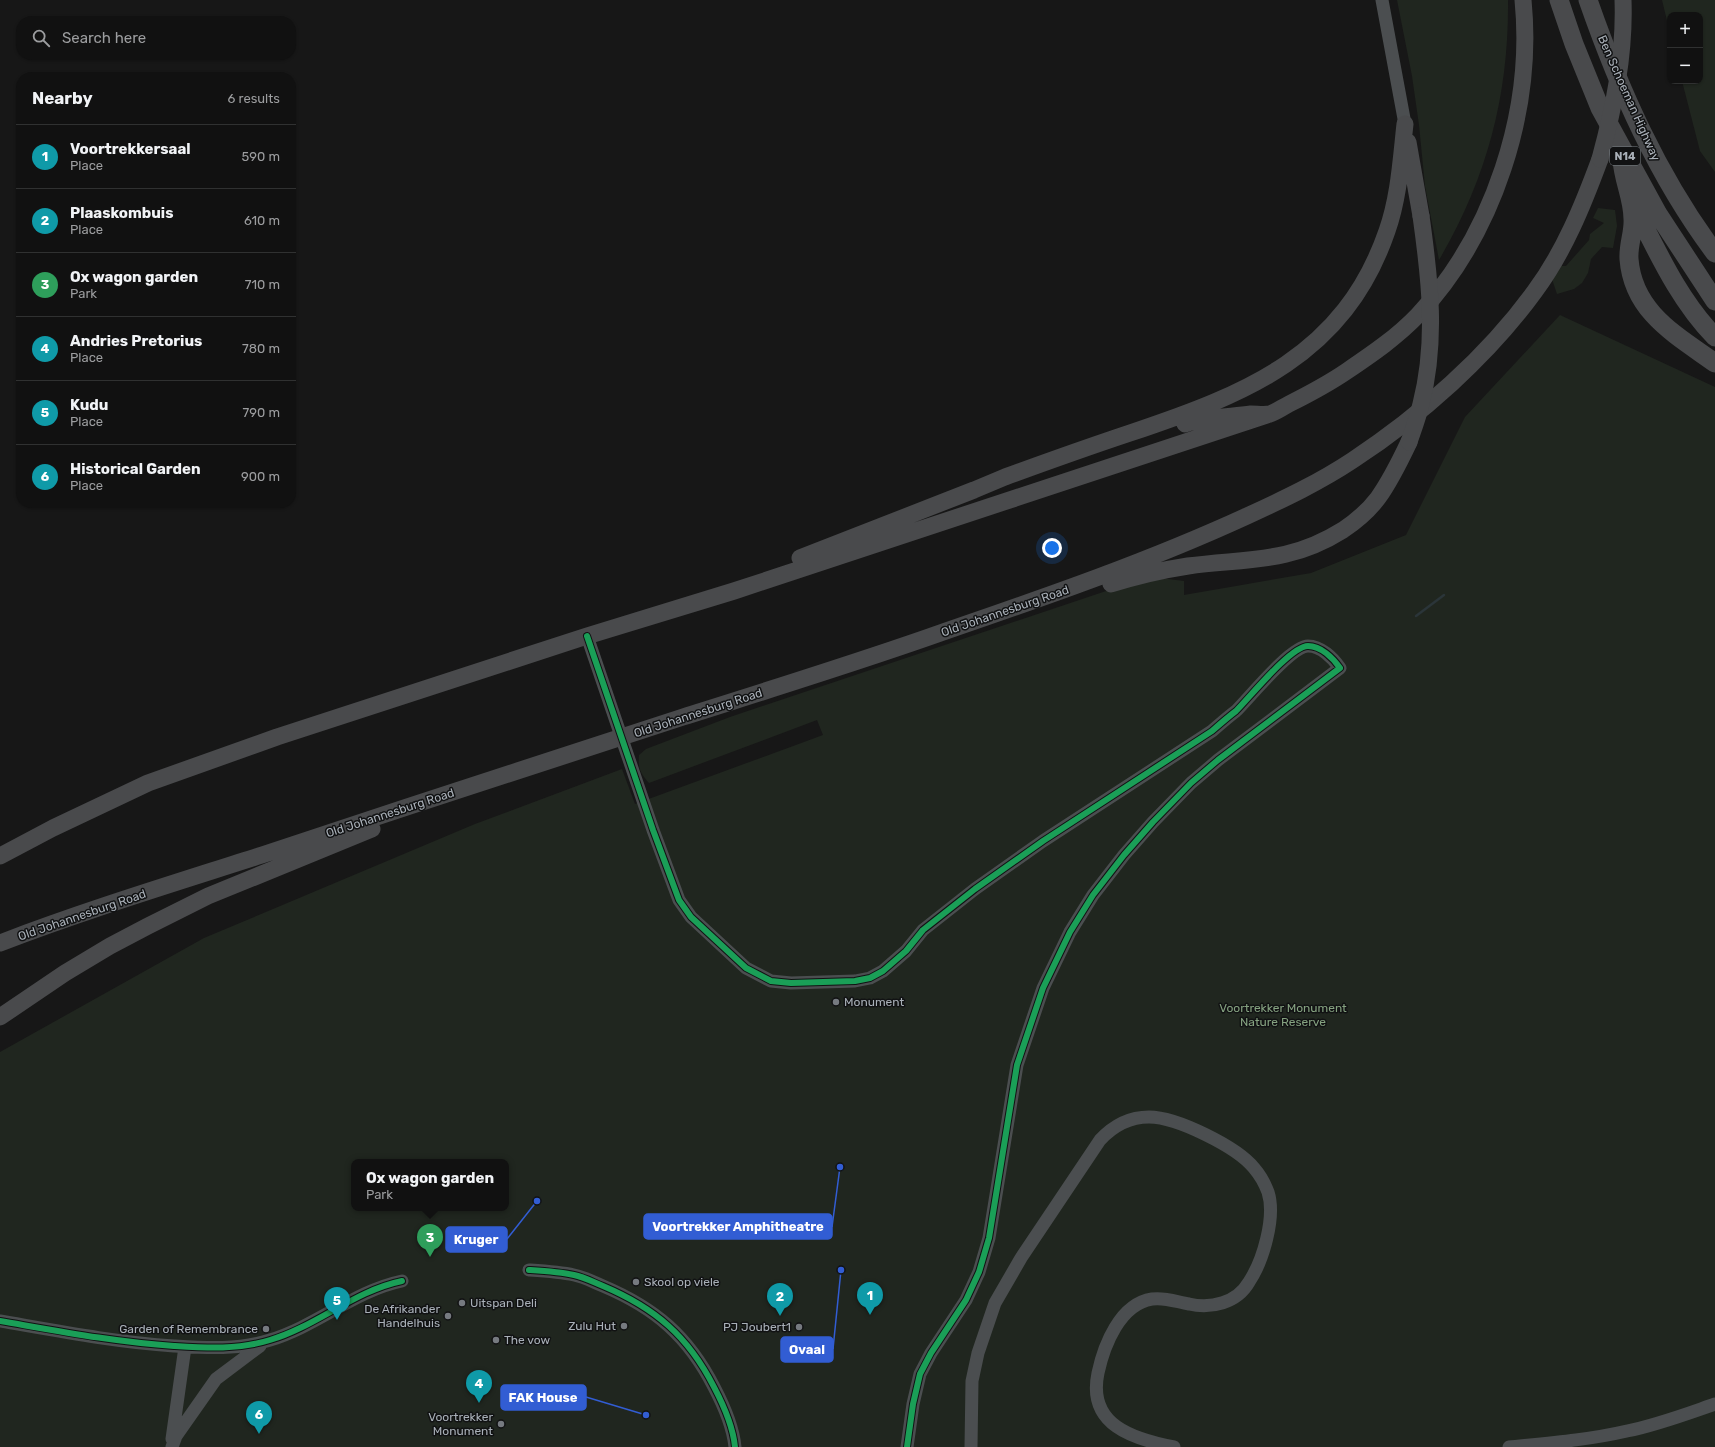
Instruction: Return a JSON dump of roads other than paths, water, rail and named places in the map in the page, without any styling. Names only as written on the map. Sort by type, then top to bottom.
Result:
[{"type":"highway","name":"N14","points":[[1559,0],[1574,44],[1600,108],[1621,149],[1658,214],[1715,301]]},
{"type":"highway","name":"Ben Schoeman Highway","points":[[1588,0],[1625,96],[1654,158],[1715,254]]},
{"type":"highway","points":[[1621,149],[1622,166],[1631,200],[1633,219],[1629,258],[1636,290],[1643,302],[1662,323],[1715,363]]},
{"type":"highway","points":[[1631,200],[1678,290],[1701,323],[1715,337]]},
{"type":"main road","points":[[0,844],[109,793],[148,783],[277,737],[588,636],[734,591],[1270,414],[1328,384],[1387,344],[1418,315],[1445,282],[1471,241],[1490,202],[1504,164],[1517,116],[1523,75],[1525,16],[1523,0]]},
{"type":"main road","name":"Old Johannesburg Road","points":[[0,943],[78,915],[408,806],[894,649],[1115,572],[1202,537],[1297,493],[1352,461],[1406,422],[1461,374],[1500,334],[1536,290],[1563,245],[1585,198],[1600,159],[1615,97],[1622,46],[1623,0]]},
{"type":"main road","points":[[894,649],[942,637],[1117,582],[1161,571],[1190,566],[1268,559],[1299,551],[1319,544],[1354,523],[1378,499],[1398,466],[1409,442],[1421,405],[1431,344],[1430,281],[1421,216],[1405,124]]},
{"type":"main road","points":[[734,591],[743,584],[777,568],[1005,477],[1180,416],[1237,393],[1269,376],[1295,359],[1322,337],[1354,300],[1364,284],[1387,231],[1397,192],[1405,124]]},
{"type":"main road","points":[[974,490],[1062,465],[1204,419],[1270,414]]},
{"type":"main road","points":[[0,1016],[110,946],[208,896],[517,772]]},
{"type":"main road","points":[[0,856],[53,828],[148,783]]},
{"type":"street","points":[[1382,0],[1405,124]]},
{"type":"street","points":[[588,636],[664,862],[679,900],[691,917],[746,968],[771,981],[791,983],[855,981],[870,978],[883,971],[906,951],[923,930],[982,884],[1043,841],[1212,731],[1236,710],[1283,661],[1295,651],[1303,647],[1315,648],[1335,661],[1340,668],[1218,760],[1187,788],[1124,855],[1093,896],[1070,932],[1056,958],[1044,988],[1017,1065],[989,1238],[981,1266],[966,1300],[931,1352],[920,1374],[913,1404],[907,1447]]},
{"type":"street","points":[[971,1447],[972,1382],[978,1353],[1000,1293],[1100,1140],[1120,1124],[1132,1119],[1148,1117],[1166,1119],[1206,1135],[1247,1160],[1264,1183],[1270,1202],[1270,1222],[1261,1255],[1249,1283],[1239,1294],[1226,1302],[1204,1306],[1161,1298],[1141,1302],[1133,1306],[1119,1322],[1104,1355],[1098,1374],[1097,1395],[1100,1405],[1111,1422],[1116,1428],[1130,1435],[1174,1447]]},
{"type":"street","points":[[529,1270],[575,1275],[612,1290],[633,1301],[668,1324],[688,1345],[710,1380],[728,1418],[735,1447]]},
{"type":"street","points":[[171,1447],[176,1436],[216,1379],[242,1358],[271,1340],[297,1329],[365,1293],[402,1282]]},
{"type":"street","points":[[0,1321],[139,1344],[185,1347],[242,1347],[271,1340]]},
{"type":"street","points":[[171,1447],[185,1347]]},
{"type":"street","points":[[1509,1447],[1572,1441],[1627,1431],[1683,1416],[1715,1404]]},
{"type":"waterway","points":[[1416,616],[1444,595]]},
{"type":"place","name":"Monument","points":[[836,1002]]},
{"type":"place","name":"Voortrekker Amphitheatre","points":[[840,1167]]},
{"type":"place","name":"Kruger","points":[[537,1201]]},
{"type":"place","name":"Ox wagon garden","points":[[430,1257]]},
{"type":"place","name":"Ovaal","points":[[841,1270]]},
{"type":"place","name":"Skool op viele","points":[[636,1282]]},
{"type":"place","name":"Uitspan Deli","points":[[462,1303]]},
{"type":"place","name":"Voortrekkersaal","points":[[870,1315]]},
{"type":"place","name":"De Afrikander Handelhuis","points":[[448,1316]]},
{"type":"place","name":"Plaaskombuis","points":[[780,1316]]},
{"type":"place","name":"Kudu","points":[[337,1320]]},
{"type":"place","name":"Zulu Hut","points":[[624,1326]]},
{"type":"place","name":"PJ Joubert1","points":[[799,1327]]},
{"type":"place","name":"Garden of Remembrance","points":[[266,1329]]},
{"type":"place","name":"The vow","points":[[496,1340]]},
{"type":"place","name":"Andries Pretorius","points":[[479,1403]]},
{"type":"place","name":"FAK House","points":[[646,1415]]},
{"type":"place","name":"Voortrekker Monument","points":[[501,1424]]},
{"type":"place","name":"Historical Garden","points":[[259,1434]]},
{"type":"park label","name":"Voortrekker Monument Nature Reserve","points":[[1283,1015]]}]
